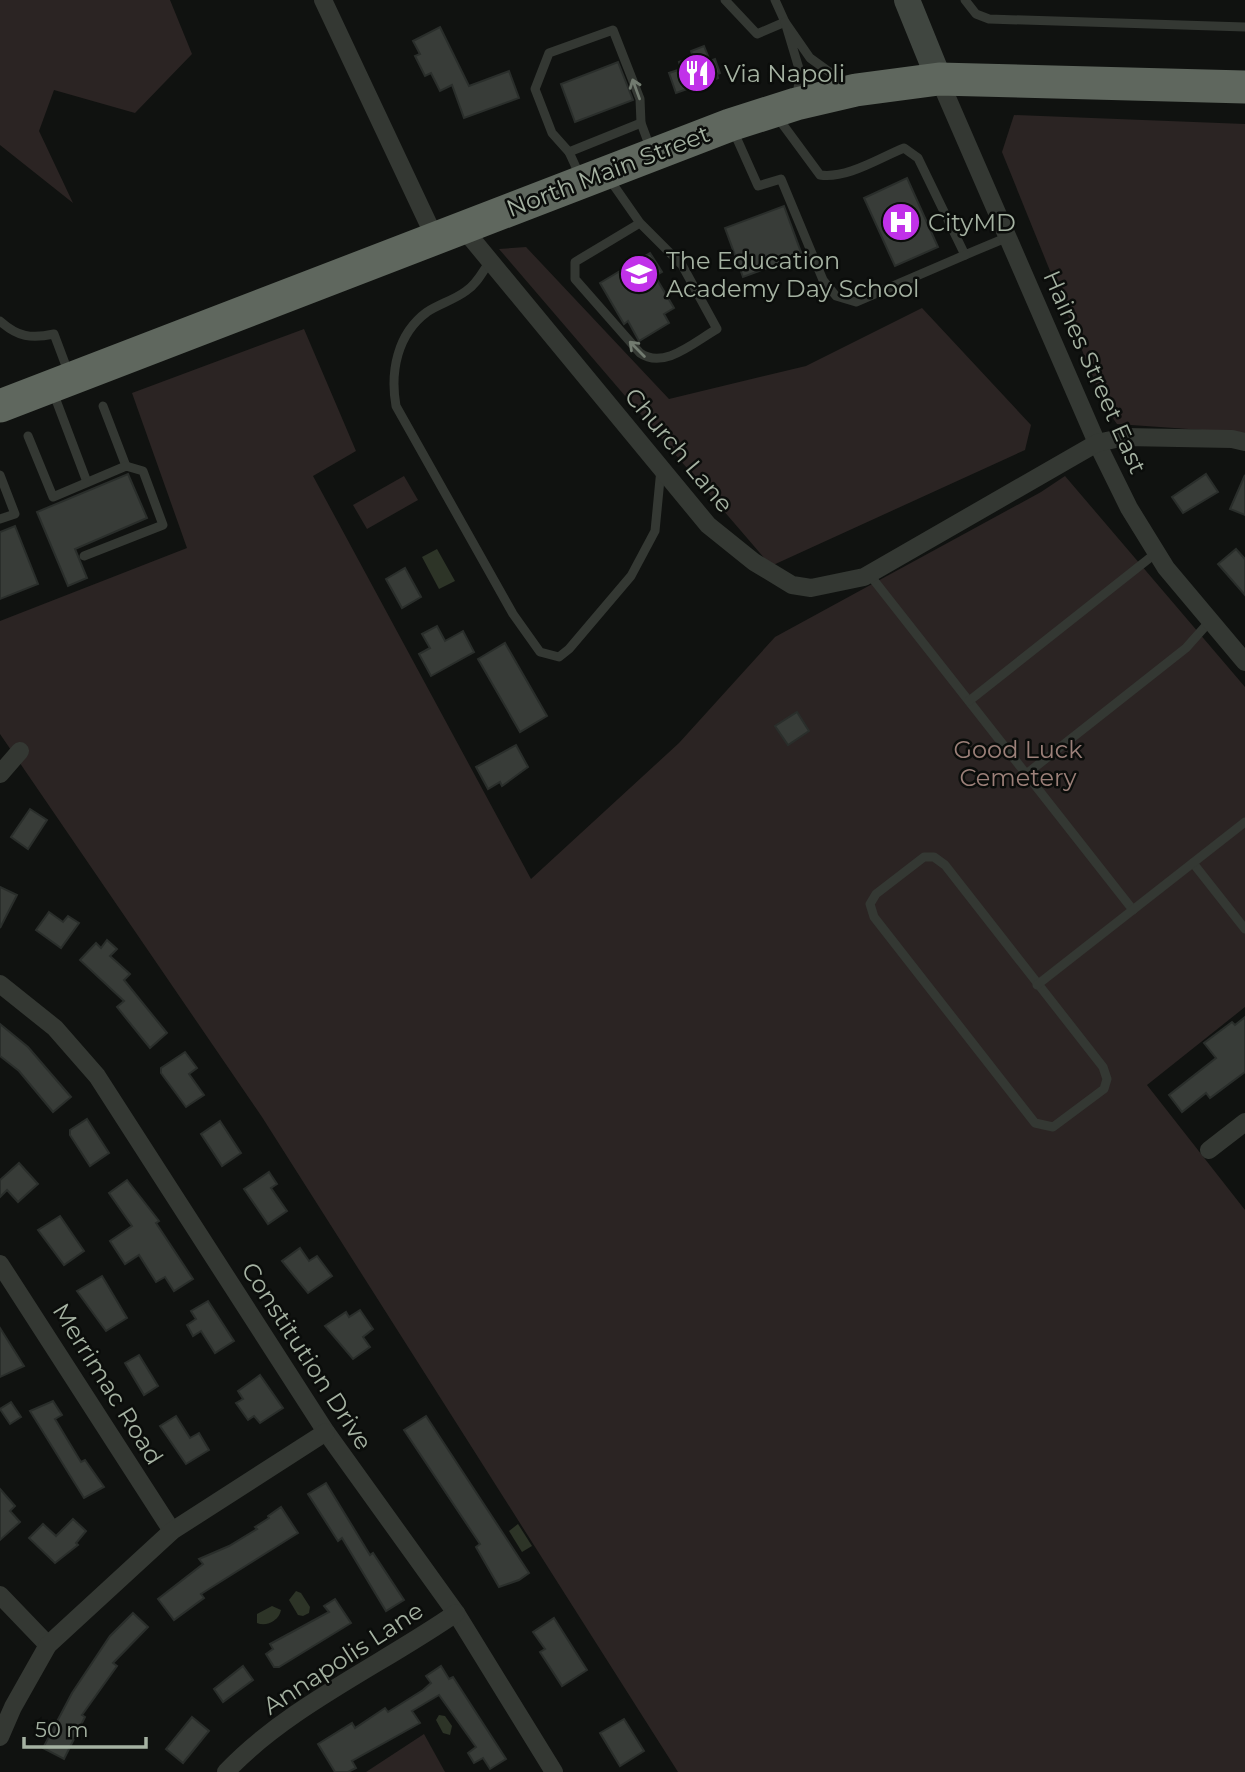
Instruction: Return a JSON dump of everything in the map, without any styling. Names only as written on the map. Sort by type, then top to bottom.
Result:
[{"type":"highway","name":"North Main Street","points":[[0,406],[449,232],[585,169],[652,155],[785,107],[856,90],[939,79],[1245,88]]},
{"type":"street","name":"Church Lane","points":[[323,0],[449,232],[490,261],[708,525],[776,578],[811,588],[869,574],[1097,443]]},
{"type":"street","points":[[907,0],[939,79]]},
{"type":"street","name":"Haines Street East","points":[[939,79],[1097,443],[1129,508],[1156,553],[1245,662]]},
{"type":"street","points":[[1097,443],[1125,437],[1232,439],[1245,442]]},
{"type":"street","points":[[0,774],[20,751]]},
{"type":"street","name":"Constitution Drive","points":[[0,984],[55,1028],[97,1076],[326,1433],[456,1613],[554,1772]]},
{"type":"street","points":[[1209,1150],[1245,1122]]},
{"type":"street","name":"Merrimac Road","points":[[0,1264],[172,1531]]},
{"type":"street","points":[[0,1737],[48,1644],[172,1531],[326,1433]]},
{"type":"street","points":[[0,1595],[48,1644]]},
{"type":"street","name":"Annapolis Lane","points":[[226,1772],[246,1750],[363,1670],[407,1647],[456,1613]]},
{"type":"lane","points":[[725,0],[757,34],[785,22]]},
{"type":"lane","points":[[775,0],[785,22],[800,72],[785,107],[820,175],[830,176],[849,171],[904,148],[918,158],[965,255]]},
{"type":"lane","points":[[965,0],[976,14],[989,19],[1245,27]]},
{"type":"lane","points":[[785,22],[810,58],[856,90]]},
{"type":"lane","points":[[640,223],[575,262],[575,279],[639,354],[650,361],[662,360],[717,329],[682,265],[552,133],[536,89],[549,53],[612,30],[640,99],[641,123],[652,155]]},
{"type":"lane","points":[[585,169],[641,123]]},
{"type":"lane","points":[[730,125],[758,186],[780,179],[823,280],[836,296],[856,302],[1008,237]]},
{"type":"lane","points":[[490,261],[467,291],[428,312],[411,327],[398,352],[392,382],[396,406],[513,614],[540,652],[559,657],[569,649],[631,576],[654,531],[661,469]]},
{"type":"lane","points":[[0,321],[10,330],[33,339],[54,334],[61,383],[87,482]]},
{"type":"lane","points":[[103,406],[125,466]]},
{"type":"lane","points":[[28,436],[53,496],[125,466],[143,471],[163,525],[84,556]]},
{"type":"lane","points":[[0,475],[15,514],[0,519]]},
{"type":"lane","points":[[969,701],[1156,553]]},
{"type":"lane","points":[[869,574],[1133,910]]},
{"type":"lane","points":[[1025,775],[1186,648],[1210,621]]},
{"type":"lane","points":[[1037,985],[1245,822]]},
{"type":"lane","points":[[924,857],[934,857],[945,865],[1037,985],[1103,1067],[1107,1079],[1104,1089],[1053,1127],[1035,1123],[874,916],[870,904],[876,894],[924,857]]},
{"type":"lane","points":[[1193,863],[1245,929]]},
{"type":"green space","points":[[0,0],[170,0],[192,54],[135,113],[54,90],[39,131],[73,203],[0,145]]},
{"type":"green space","points":[[1014,115],[1245,124],[1245,433],[1117,424],[1105,407],[1002,152]]},
{"type":"green space","points":[[526,247],[669,399],[806,366],[922,308],[1031,425],[1025,450],[771,566],[499,249]]},
{"type":"green space","name":"Good Luck Cemetery","points":[[304,329],[356,451],[313,476],[531,879],[679,743],[775,637],[1041,492],[1065,476],[1245,687],[1245,1007],[1147,1085],[1245,1210],[1245,1772],[678,1772],[262,1117],[0,734],[0,621],[187,548],[132,393]]},
{"type":"green space","points":[[404,476],[418,500],[367,529],[353,505]]},
{"type":"green space","points":[[424,1734],[445,1772],[366,1772]]},
{"type":"shaded area","points":[[437,549],[455,581],[439,589],[422,557]]},
{"type":"shaded area","points":[[518,1524],[532,1546],[522,1552],[509,1531]]},
{"type":"shaded area","points":[[296,1591],[301,1593],[310,1607],[309,1613],[303,1616],[298,1615],[289,1600]]},
{"type":"shaded area","points":[[272,1606],[281,1610],[278,1617],[268,1624],[257,1623],[257,1614]]},
{"type":"shaded area","points":[[439,1715],[445,1716],[452,1726],[450,1735],[443,1733],[436,1720]]},
{"type":"building","points":[[440,27],[469,86],[509,71],[519,98],[464,118],[452,85],[440,91],[431,73],[425,76],[415,56],[420,54],[413,41]]},
{"type":"building","points":[[704,46],[710,61],[715,59],[720,73],[717,74],[718,78],[676,93],[669,73],[681,69],[679,62],[693,57],[691,51]]},
{"type":"building","points":[[618,62],[633,100],[575,122],[561,84]]},
{"type":"building","name":"CityMD","points":[[907,178],[938,247],[895,266],[864,198]]},
{"type":"building","points":[[784,206],[802,255],[743,277],[725,228]]},
{"type":"building","points":[[650,253],[662,272],[655,276],[674,308],[664,314],[669,323],[639,341],[628,321],[624,324],[600,283]]},
{"type":"building","points":[[128,474],[147,518],[75,549],[87,578],[68,586],[37,512]]},
{"type":"building","points":[[1206,474],[1218,492],[1183,513],[1172,497]]},
{"type":"building","points":[[1245,475],[1245,515],[1230,509]]},
{"type":"building","points":[[15,526],[38,584],[0,599],[0,532]]},
{"type":"building","points":[[1236,549],[1245,559],[1245,595],[1218,564]]},
{"type":"building","points":[[405,568],[421,597],[402,608],[386,579]]},
{"type":"building","points":[[437,626],[445,641],[463,631],[474,652],[431,676],[419,654],[430,648],[422,634]]},
{"type":"building","points":[[505,643],[547,716],[520,732],[478,659]]},
{"type":"building","points":[[797,712],[809,731],[788,745],[775,726]]},
{"type":"building","points":[[516,745],[528,767],[502,786],[500,782],[488,789],[476,767]]},
{"type":"building","points":[[30,809],[47,820],[28,849],[11,837]]},
{"type":"building","points":[[0,887],[17,895],[0,928]]},
{"type":"building","points":[[49,912],[63,922],[68,916],[79,923],[61,948],[36,930]]},
{"type":"building","points":[[107,940],[117,949],[110,956],[130,974],[124,980],[167,1033],[150,1048],[117,1007],[124,1001],[80,960],[96,943],[101,948]]},
{"type":"building","points":[[1245,1017],[1245,1072],[1210,1098],[1206,1093],[1182,1112],[1169,1095],[1216,1058],[1204,1043],[1232,1022],[1235,1025]]},
{"type":"building","points":[[0,1024],[28,1047],[71,1097],[53,1112],[19,1071],[0,1056]]},
{"type":"building","points":[[185,1052],[197,1068],[189,1074],[204,1095],[186,1107],[161,1073],[161,1068]]},
{"type":"building","points":[[87,1119],[109,1153],[90,1166],[70,1135],[70,1130]]},
{"type":"building","points":[[220,1121],[241,1153],[222,1166],[201,1134]]},
{"type":"building","points":[[19,1163],[38,1184],[18,1202],[7,1190],[0,1197],[0,1180]]},
{"type":"building","points":[[269,1172],[277,1184],[271,1188],[287,1211],[268,1224],[244,1189]]},
{"type":"building","points":[[127,1180],[159,1221],[156,1223],[193,1279],[174,1291],[165,1277],[156,1282],[139,1255],[125,1264],[110,1241],[132,1226],[109,1193]]},
{"type":"building","points":[[60,1216],[84,1251],[64,1265],[38,1230]]},
{"type":"building","points":[[300,1248],[309,1261],[317,1256],[332,1276],[308,1293],[282,1261]]},
{"type":"building","points":[[102,1276],[127,1318],[106,1331],[77,1291]]},
{"type":"building","points":[[208,1301],[234,1341],[215,1353],[201,1331],[193,1336],[187,1325],[196,1319],[191,1311]]},
{"type":"building","points":[[360,1310],[373,1329],[363,1337],[370,1347],[353,1359],[325,1326],[346,1312],[349,1317]]},
{"type":"building","points":[[0,1328],[24,1366],[0,1377]]},
{"type":"building","points":[[139,1355],[158,1386],[144,1395],[125,1363]]},
{"type":"building","points":[[260,1375],[283,1408],[260,1423],[254,1416],[248,1420],[236,1403],[243,1399],[238,1391]]},
{"type":"building","points":[[53,1401],[62,1415],[55,1419],[81,1462],[85,1460],[104,1487],[84,1498],[30,1411]]},
{"type":"building","points":[[11,1402],[21,1417],[10,1424],[0,1409]]},
{"type":"building","points":[[176,1416],[190,1438],[199,1433],[209,1450],[186,1464],[160,1426]]},
{"type":"building","points":[[426,1416],[529,1573],[519,1580],[499,1587],[476,1547],[480,1544],[404,1430]]},
{"type":"building","points":[[326,1483],[370,1555],[373,1553],[404,1600],[386,1611],[342,1538],[338,1541],[308,1494]]},
{"type":"building","points":[[0,1489],[15,1506],[10,1511],[20,1522],[0,1540]]},
{"type":"building","points":[[281,1507],[298,1533],[201,1594],[204,1598],[174,1620],[158,1599],[203,1564],[199,1559],[229,1546],[257,1529],[255,1527]]},
{"type":"building","points":[[73,1519],[86,1531],[76,1543],[78,1545],[55,1563],[29,1538],[43,1524],[56,1536]]},
{"type":"building","points":[[335,1599],[351,1623],[279,1667],[274,1667],[266,1654],[273,1649],[270,1644],[329,1612],[324,1606]]},
{"type":"building","points":[[133,1613],[148,1627],[113,1663],[117,1666],[82,1715],[85,1717],[64,1759],[43,1748],[72,1693],[110,1636]]},
{"type":"building","points":[[554,1618],[587,1670],[562,1686],[540,1652],[545,1649],[533,1632]]},
{"type":"building","points":[[243,1666],[253,1680],[223,1702],[214,1689]]},
{"type":"building","points":[[441,1666],[449,1679],[453,1677],[506,1759],[490,1769],[483,1758],[474,1763],[468,1753],[476,1747],[439,1695],[412,1711],[420,1723],[352,1761],[356,1768],[348,1772],[335,1772],[318,1744],[352,1723],[355,1728],[385,1708],[388,1712],[423,1690],[431,1683],[426,1676]]},
{"type":"building","points":[[192,1717],[209,1731],[183,1763],[166,1749]]},
{"type":"building","points":[[624,1719],[644,1751],[620,1766],[600,1733]]},
{"type":"place","name":"Via Napoli","points":[[697,73]]},
{"type":"place","name":"CityMD","points":[[901,222]]},
{"type":"place","name":"The Education Academy Day School","points":[[639,274]]}]
